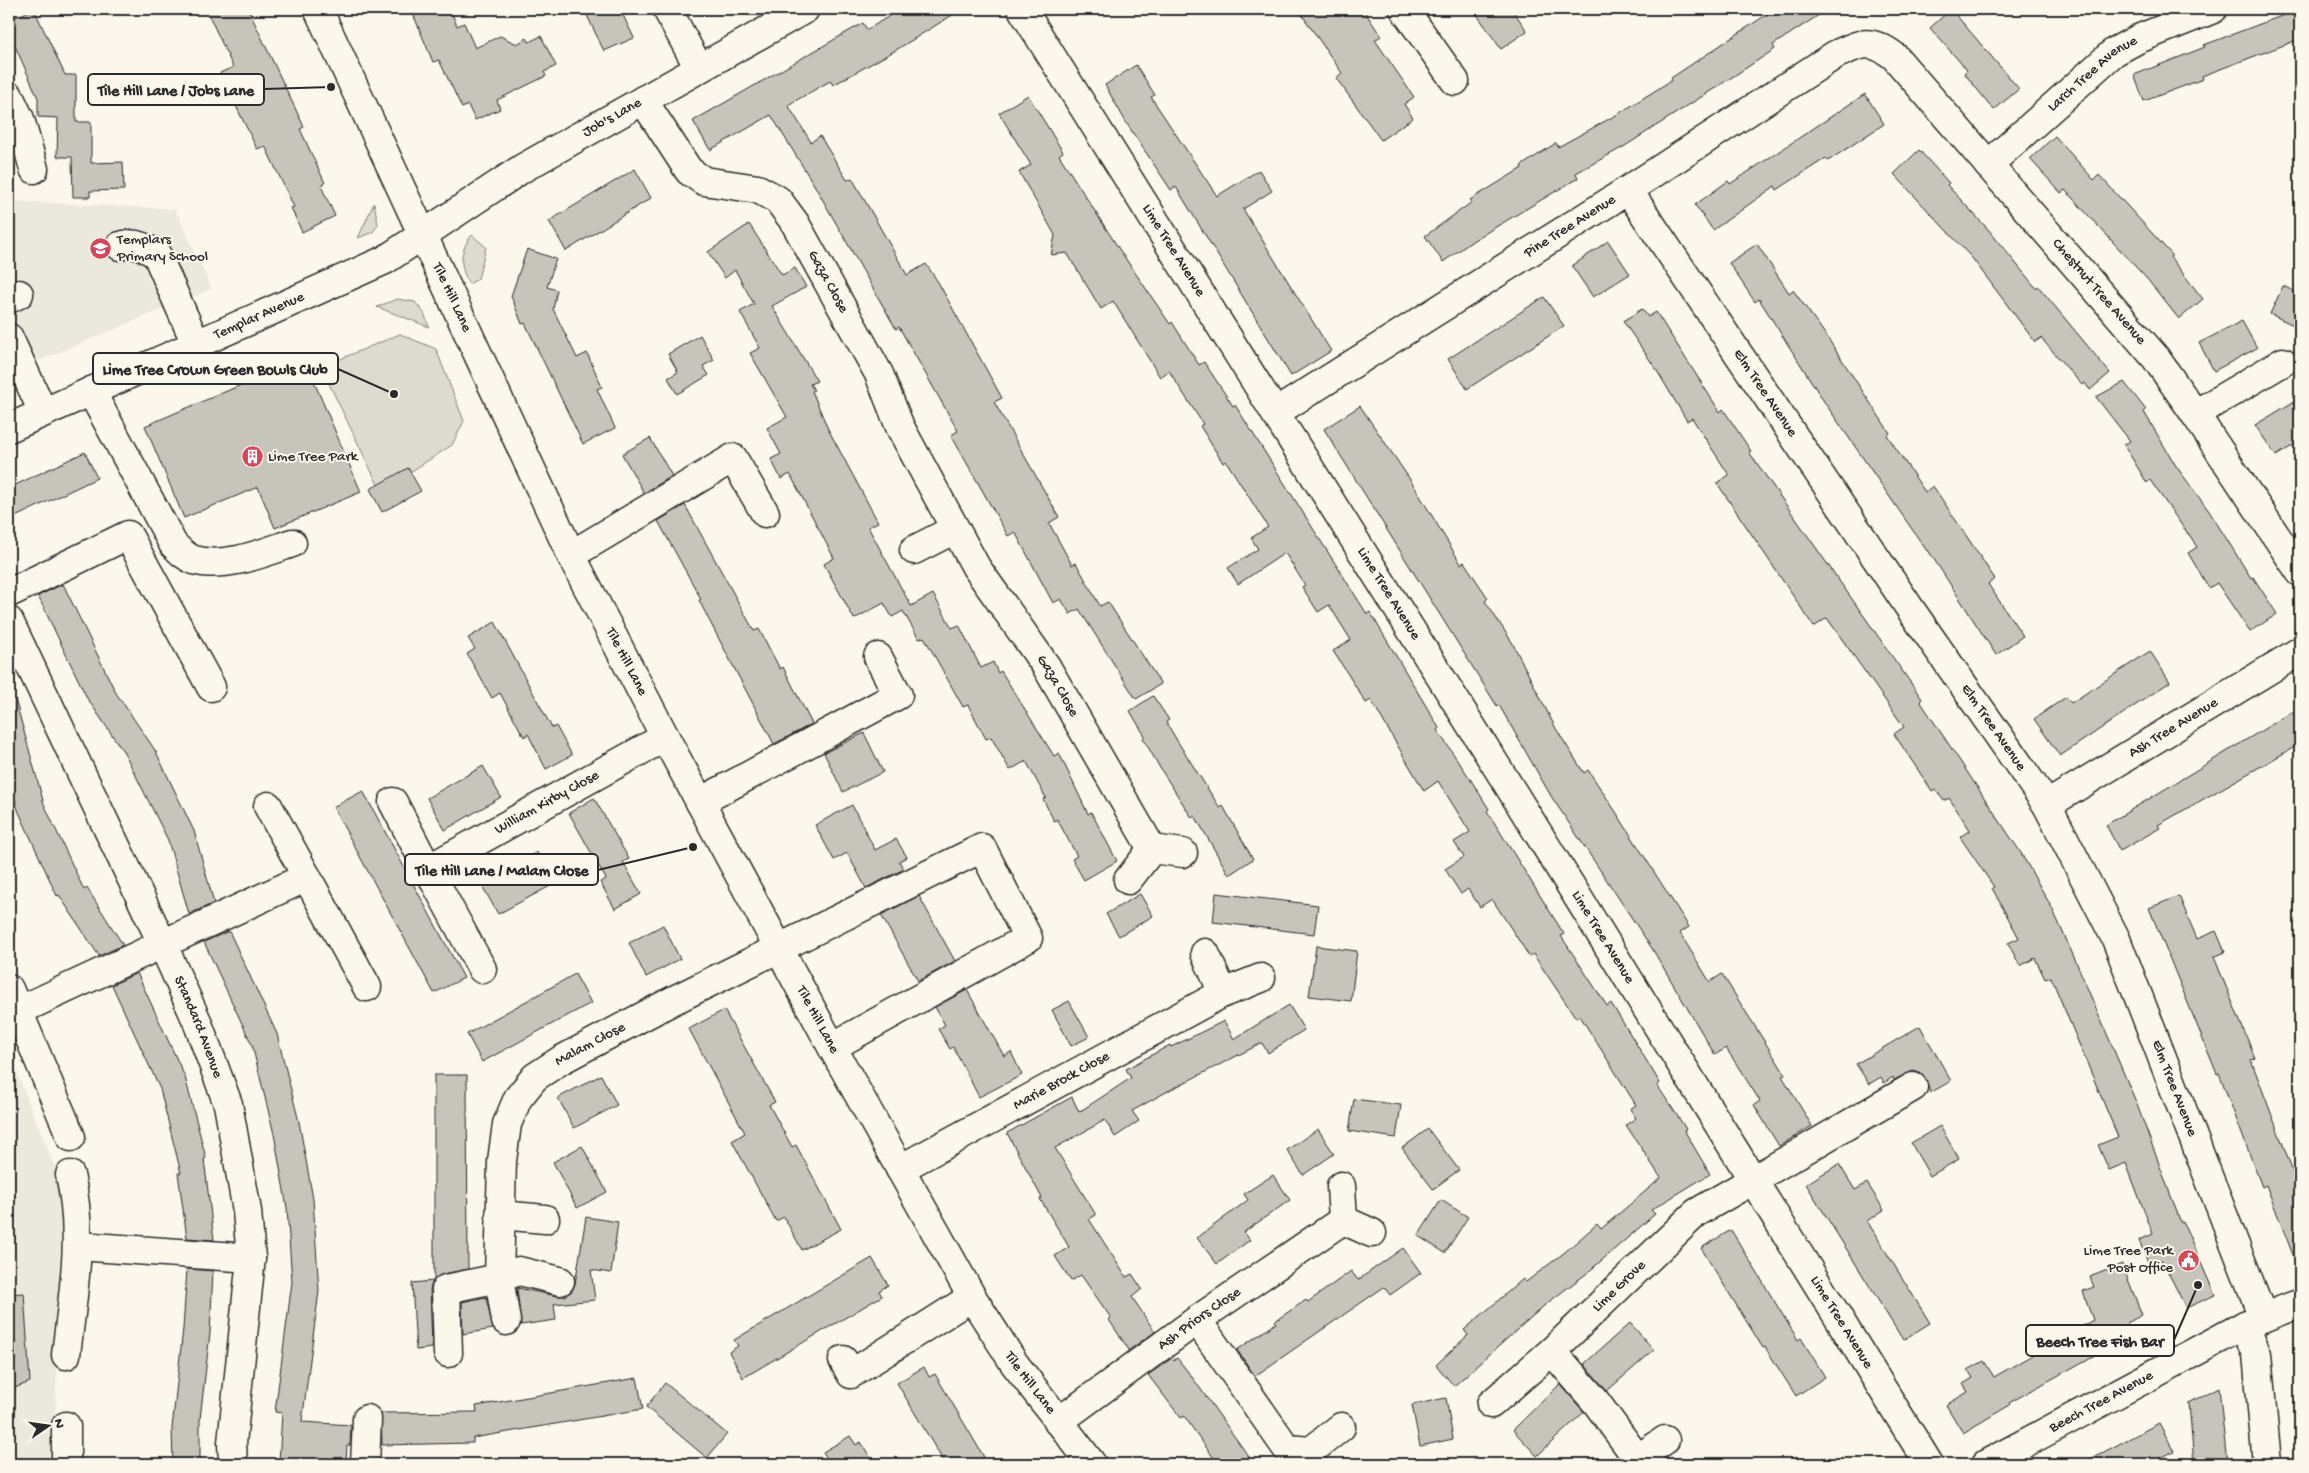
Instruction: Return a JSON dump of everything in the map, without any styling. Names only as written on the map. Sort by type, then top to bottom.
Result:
[{"type":"street","name":"Tile Hill Lane","points":[[318,9],[571,555],[665,737],[832,1048],[972,1297],[1014,1364],[1092,1464]]},
{"type":"street","points":[[667,9],[699,68]]},
{"type":"street","name":"Job's Lane","points":[[423,235],[523,168],[805,9]]},
{"type":"street","name":"Lime Tree Avenue","points":[[1022,9],[1754,1179],[1929,1464]]},
{"type":"street","points":[[1404,9],[1455,81]]},
{"type":"street","name":"Larch Tree Avenue","points":[[1988,165],[2109,55],[2138,39],[2213,9]]},
{"type":"street","name":"Pine Tree Avenue","points":[[1275,413],[1628,190],[1834,55],[1865,43]]},
{"type":"street","name":"Chestnut Tree Avenue","points":[[1865,43],[1881,46],[1895,57],[2155,357],[2300,572]]},
{"type":"street","points":[[9,96],[20,119],[34,169]]},
{"type":"street","name":"Gaza Close","points":[[644,100],[689,171],[704,182],[758,189],[778,200],[795,223],[879,374],[900,427],[976,567],[1046,666],[1152,849]]},
{"type":"street","name":"Elm Tree Avenue","points":[[1628,190],[1911,610],[2047,805],[2116,939],[2254,1321],[2266,1464]]},
{"type":"street","name":"Templar Avenue","points":[[9,428],[362,272],[385,260],[423,235]]},
{"type":"street","points":[[120,246],[127,243],[148,248],[156,255],[196,344]]},
{"type":"street","points":[[9,338],[42,412]]},
{"type":"street","points":[[2195,414],[2283,362]]},
{"type":"street","points":[[91,391],[173,544],[184,556],[194,560],[230,561],[292,543]]},
{"type":"street","points":[[571,555],[733,458],[765,514]]},
{"type":"street","points":[[914,550],[955,529]]},
{"type":"street","points":[[9,593],[128,535],[211,687]]},
{"type":"street","name":"Standard Avenue","points":[[9,621],[164,945],[197,1021],[228,1104],[247,1211],[251,1258],[232,1443],[233,1464]]},
{"type":"street","name":"Ash Tree Avenue","points":[[2047,805],[2300,651]]},
{"type":"street","points":[[700,802],[898,695],[878,657]]},
{"type":"street","name":"William Kirby Close","points":[[428,869],[665,737]]},
{"type":"street","points":[[393,802],[482,969]]},
{"type":"street","points":[[268,806],[367,987]]},
{"type":"street","name":"Malam Close","points":[[506,1321],[499,1278],[502,1161],[507,1124],[518,1098],[535,1077],[561,1060],[672,1002],[982,848],[1028,938],[832,1048]]},
{"type":"street","points":[[1128,880],[1152,849],[1183,853]]},
{"type":"street","points":[[71,1137],[13,1000],[164,945],[307,877]]},
{"type":"street","points":[[1205,952],[1223,993]]},
{"type":"street","name":"Marie Brock Close","points":[[900,1169],[1223,993],[1261,978]]},
{"type":"street","points":[[1754,1179],[1913,1087]]},
{"type":"street","points":[[66,1355],[78,1246],[77,1204],[70,1175]]},
{"type":"street","name":"Lime Grove","points":[[1491,1404],[1552,1351],[1696,1213],[1754,1179]]},
{"type":"street","points":[[1341,1186],[1343,1220],[1372,1233]]},
{"type":"street","points":[[500,1215],[545,1219]]},
{"type":"street","name":"Ash Priors Close","points":[[1058,1422],[1197,1320],[1343,1220]]},
{"type":"street","points":[[78,1246],[251,1258]]},
{"type":"street","points":[[448,1353],[446,1289],[499,1278],[519,1271],[560,1281]]},
{"type":"street","points":[[843,1360],[851,1374],[972,1297]]},
{"type":"street","name":"Beech Tree Avenue","points":[[1986,1464],[2254,1321],[2300,1303]]},
{"type":"street","points":[[1197,1320],[1287,1449],[1311,1451],[1341,1427]]},
{"type":"street","points":[[1552,1351],[1596,1402],[1633,1461],[1665,1440]]},
{"type":"street","points":[[365,1464],[367,1419]]},
{"type":"street","points":[[66,1426],[66,1464]]},
{"type":"shaded area","name":"Templars Primary School","points":[[9,201],[175,209],[212,289],[9,373]]},
{"type":"shaded area","points":[[374,203],[378,224],[373,232],[358,238]]},
{"type":"shaded area","points":[[472,235],[486,247],[478,279],[469,284],[463,271],[462,259],[465,247]]},
{"type":"shaded area","points":[[397,299],[415,302],[424,313],[429,327],[377,307]]},
{"type":"shaded area","points":[[400,334],[436,349],[464,421],[452,445],[381,491],[321,367]]},
{"type":"shaded area","points":[[9,1053],[62,1185],[54,1464],[9,1464]]},
{"type":"building","points":[[34,9],[65,75],[76,75],[76,122],[91,122],[91,163],[123,162],[124,190],[90,191],[90,197],[73,197],[72,157],[57,157],[58,118],[38,117],[38,98],[9,32],[9,20]]},
{"type":"building","points":[[206,9],[248,9],[304,127],[300,129],[325,183],[321,186],[335,216],[302,232],[291,208],[294,207],[265,146],[257,149],[220,73],[233,67]]},
{"type":"building","points":[[411,9],[450,9],[457,26],[464,23],[475,48],[500,36],[517,44],[527,38],[529,42],[541,36],[556,66],[544,72],[546,76],[497,100],[500,109],[475,120],[468,105],[462,108],[439,60],[433,62]]},
{"type":"building","points":[[584,9],[620,9],[634,38],[604,51]]},
{"type":"building","points":[[900,9],[962,9],[896,50],[833,85],[830,81],[788,105],[811,142],[820,136],[847,180],[852,178],[907,275],[926,264],[938,282],[1002,398],[994,402],[1059,517],[1049,523],[1072,565],[1076,563],[1100,606],[1108,602],[1161,684],[1136,699],[1079,609],[1070,614],[1061,599],[1053,603],[1015,532],[1008,536],[951,435],[958,431],[899,327],[896,329],[816,188],[771,115],[710,150],[693,121],[863,23],[867,30]]},
{"type":"building","points":[[1298,9],[1363,9],[1381,36],[1375,40],[1414,97],[1404,104],[1413,118],[1381,140],[1336,78],[1342,73]]},
{"type":"building","points":[[1473,9],[1512,9],[1527,31],[1501,49]]},
{"type":"building","points":[[1775,9],[1828,9],[1773,45],[1775,49],[1625,146],[1576,173],[1578,178],[1474,240],[1443,262],[1425,236],[1472,202],[1470,200],[1522,168],[1521,166],[1556,143],[1558,147],[1618,114],[1672,80],[1671,78]]},
{"type":"building","points":[[1951,9],[2019,89],[1994,110],[1964,73],[1967,70],[1930,28]]},
{"type":"building","points":[[2300,9],[2300,39],[2202,76],[2203,79],[2144,101],[2134,75],[2205,47],[2204,45]]},
{"type":"building","points":[[1136,65],[1155,95],[1151,97],[1217,196],[1259,170],[1272,191],[1243,209],[1331,351],[1291,376],[1176,187],[1171,190],[1127,124],[1105,85]]},
{"type":"building","points":[[1865,94],[1884,124],[1828,161],[1826,158],[1777,190],[1775,186],[1713,230],[1695,205],[1728,181],[1730,184]]},
{"type":"building","points":[[1028,95],[1063,152],[1059,155],[1121,252],[1170,324],[1172,322],[1199,365],[1204,362],[1233,406],[1235,405],[1367,614],[1370,612],[1439,728],[1437,730],[1489,809],[1487,811],[1564,934],[1561,936],[1607,1006],[1611,1003],[1660,1083],[1657,1085],[1686,1129],[1684,1130],[1710,1174],[1651,1210],[1655,1214],[1586,1274],[1546,1304],[1454,1386],[1436,1365],[1468,1335],[1464,1330],[1523,1279],[1526,1282],[1597,1224],[1601,1229],[1661,1178],[1626,1125],[1636,1118],[1630,1109],[1636,1105],[1580,1016],[1576,1018],[1533,954],[1529,956],[1492,899],[1480,907],[1468,889],[1461,894],[1445,869],[1464,857],[1454,842],[1470,832],[1438,781],[1424,791],[1371,700],[1366,703],[1333,651],[1351,640],[1329,605],[1318,612],[1302,587],[1305,585],[1285,553],[1238,584],[1228,568],[1258,549],[1251,538],[1268,527],[1226,461],[1223,463],[1200,426],[1203,424],[1169,371],[1160,377],[1113,301],[1101,309],[1067,253],[1051,255],[1055,235],[1019,172],[1031,165],[999,113]]},
{"type":"building","points":[[2055,136],[2094,180],[2099,175],[2172,255],[2170,257],[2203,299],[2179,319],[2147,279],[2065,190],[2061,193],[2030,159]]},
{"type":"building","points":[[1919,150],[1949,183],[1947,185],[1987,228],[2036,288],[2038,286],[2110,373],[2090,390],[2085,383],[2082,385],[2041,338],[2035,342],[1972,258],[1894,174]]},
{"type":"building","points":[[635,169],[651,198],[566,251],[549,221]]},
{"type":"building","points":[[749,224],[782,275],[795,268],[806,287],[772,306],[817,381],[810,384],[828,429],[878,522],[868,527],[911,606],[933,594],[952,628],[959,625],[981,668],[993,662],[998,673],[1001,671],[1054,756],[1059,753],[1088,814],[1091,812],[1117,861],[1084,880],[1072,859],[1077,856],[1057,819],[1054,821],[1043,799],[1046,798],[1026,761],[1010,770],[991,737],[986,739],[968,705],[963,707],[924,637],[919,639],[903,611],[892,617],[884,603],[854,619],[824,564],[834,558],[790,474],[781,479],[771,459],[781,454],[767,428],[787,417],[750,353],[760,348],[740,312],[754,304],[735,270],[725,278],[708,252]]},
{"type":"building","points":[[1608,241],[1630,274],[1593,297],[1572,266]]},
{"type":"building","points":[[1757,244],[1789,293],[1793,290],[1825,334],[1890,433],[1887,435],[1925,492],[1933,486],[1995,579],[1988,584],[2023,636],[1996,655],[1928,550],[1825,403],[1759,299],[1755,302],[1729,263]]},
{"type":"building","points":[[527,249],[556,259],[547,287],[557,290],[553,309],[577,358],[587,353],[602,387],[597,389],[615,428],[583,444],[525,323],[522,324],[511,296]]},
{"type":"building","points":[[2283,286],[2300,294],[2300,328],[2270,314]]},
{"type":"building","points":[[1544,297],[1564,326],[1467,389],[1448,359]]},
{"type":"building","points":[[1642,309],[1648,317],[1656,312],[1720,412],[1723,409],[1751,451],[1749,452],[1922,699],[1920,701],[2021,853],[2052,908],[2077,964],[2136,1102],[2181,1223],[2183,1222],[2215,1295],[2186,1308],[2162,1260],[2149,1265],[2139,1240],[2153,1234],[2126,1163],[2109,1170],[2098,1145],[2118,1137],[2051,977],[2045,979],[2035,958],[2020,966],[2008,943],[2019,938],[1992,888],[1994,887],[1960,837],[1970,830],[1949,798],[1944,801],[1935,789],[1932,791],[1894,734],[1904,727],[1827,618],[1814,627],[1717,483],[1729,475],[1692,418],[1687,421],[1656,369],[1623,321]]},
{"type":"building","points":[[2242,321],[2257,348],[2214,371],[2199,343]]},
{"type":"building","points":[[700,335],[714,360],[703,366],[709,375],[677,394],[668,378],[678,372],[668,354]]},
{"type":"building","name":"Lime Tree Park","points":[[304,358],[361,492],[275,528],[258,487],[184,518],[145,426]]},
{"type":"building","points":[[2124,382],[2146,410],[2144,412],[2176,466],[2209,511],[2251,578],[2253,577],[2277,614],[2250,632],[2217,583],[2209,588],[2188,553],[2197,547],[2150,480],[2147,483],[2124,445],[2130,441],[2096,397]]},
{"type":"building","points":[[2300,398],[2300,441],[2276,456],[2255,425]]},
{"type":"building","points":[[1360,406],[1411,481],[1461,564],[1464,562],[1488,598],[1485,601],[1512,642],[1555,727],[1584,773],[1588,770],[1689,927],[1680,933],[1710,982],[1722,974],[1785,1074],[1782,1076],[1812,1126],[1779,1146],[1754,1105],[1760,1101],[1726,1048],[1715,1055],[1653,950],[1551,796],[1499,705],[1497,706],[1324,429]]},
{"type":"building","points":[[650,438],[672,476],[644,493],[622,454]]},
{"type":"building","points":[[85,452],[97,478],[9,520],[9,488]]},
{"type":"building","points":[[408,468],[421,491],[382,512],[370,489]]},
{"type":"building","points":[[685,505],[754,631],[759,629],[780,669],[783,667],[812,724],[774,744],[709,620],[699,600],[701,599],[658,521]]},
{"type":"building","points":[[63,584],[116,693],[155,750],[194,831],[214,903],[189,914],[168,840],[125,754],[87,698],[38,596]]},
{"type":"building","points":[[495,622],[552,728],[556,726],[572,755],[546,769],[528,734],[524,737],[500,693],[492,698],[467,654],[475,649],[468,638]]},
{"type":"building","points":[[2150,651],[2170,682],[2060,756],[2034,719],[2066,697],[2071,703]]},
{"type":"building","points":[[1153,696],[1169,720],[1166,722],[1181,747],[1220,808],[1223,806],[1253,859],[1229,875],[1195,816],[1192,818],[1160,768],[1143,738],[1145,736],[1130,711]]},
{"type":"building","points":[[15,699],[44,804],[84,890],[87,888],[123,945],[99,956],[59,895],[57,896],[18,810],[9,779],[9,700]]},
{"type":"building","points":[[2292,712],[2300,725],[2300,744],[2158,825],[2160,828],[2120,851],[2106,825]]},
{"type":"building","points":[[864,733],[883,772],[843,792],[824,753]]},
{"type":"building","points":[[483,766],[501,797],[445,830],[427,798]]},
{"type":"building","points":[[363,791],[464,978],[434,993],[333,807]]},
{"type":"building","points":[[594,798],[629,859],[623,862],[641,894],[615,909],[600,882],[606,879],[569,813]]},
{"type":"building","points":[[852,805],[875,850],[896,839],[907,857],[899,861],[904,869],[866,888],[847,853],[834,860],[815,825]]},
{"type":"building","points":[[537,852],[554,884],[498,914],[480,882]]},
{"type":"building","points":[[1216,893],[1318,905],[1314,934],[1213,922]]},
{"type":"building","points":[[1140,894],[1153,916],[1119,936],[1106,914]]},
{"type":"building","points":[[919,896],[955,961],[918,981],[881,915]]},
{"type":"building","points":[[2179,896],[2197,939],[2216,931],[2225,952],[2214,957],[2255,1058],[2251,1060],[2300,1190],[2300,1273],[2266,1185],[2262,1187],[2219,1073],[2217,1074],[2149,908]]},
{"type":"building","points":[[663,925],[680,959],[646,977],[629,943]]},
{"type":"building","points":[[229,931],[277,1034],[299,1122],[313,1199],[319,1291],[302,1422],[351,1425],[350,1445],[347,1445],[346,1464],[279,1463],[282,1413],[275,1412],[292,1282],[287,1208],[274,1134],[252,1045],[204,942]]},
{"type":"building","points":[[1316,946],[1357,951],[1351,1001],[1309,996]]},
{"type":"building","points":[[137,973],[185,1077],[206,1158],[204,1159],[214,1240],[187,1238],[178,1173],[181,1173],[160,1089],[112,985]]},
{"type":"building","points":[[575,974],[591,1003],[482,1062],[467,1034]]},
{"type":"building","points":[[967,990],[1004,1056],[1011,1052],[1022,1075],[979,1097],[953,1047],[950,1049],[938,1029],[945,1025],[935,1007]]},
{"type":"building","points":[[1069,1001],[1089,1037],[1071,1046],[1052,1010]]},
{"type":"building","points":[[1289,1005],[1304,1030],[1268,1053],[1262,1043],[1168,1091],[1132,1111],[1139,1121],[1115,1137],[1105,1120],[1055,1148],[1096,1215],[1089,1219],[1126,1277],[1132,1274],[1142,1289],[1132,1297],[1155,1332],[1129,1350],[1109,1320],[1111,1318],[1081,1275],[1071,1281],[1055,1256],[1069,1247],[1040,1199],[1042,1198],[1007,1133],[1072,1097],[1079,1112],[1131,1078],[1126,1069],[1170,1045],[1171,1047],[1224,1021],[1234,1039]]},
{"type":"building","points":[[724,1010],[775,1102],[769,1105],[792,1147],[796,1145],[841,1229],[802,1250],[784,1217],[776,1221],[732,1141],[745,1133],[689,1029]]},
{"type":"building","points":[[1920,1026],[1951,1081],[1930,1093],[1926,1079],[1920,1073],[1913,1071],[1894,1080],[1893,1077],[1884,1083],[1881,1077],[1869,1084],[1856,1064]]},
{"type":"building","points":[[434,1075],[467,1075],[468,1269],[443,1274],[434,1280]]},
{"type":"building","points":[[601,1075],[617,1105],[574,1128],[558,1098]]},
{"type":"building","points":[[1354,1099],[1401,1105],[1396,1138],[1349,1131]]},
{"type":"building","points":[[1940,1126],[1959,1159],[1930,1176],[1911,1143]]},
{"type":"building","points":[[1318,1129],[1334,1154],[1303,1175],[1287,1150]]},
{"type":"building","points":[[1428,1129],[1459,1170],[1433,1189],[1402,1148]]},
{"type":"building","points":[[582,1146],[607,1192],[577,1208],[553,1162]]},
{"type":"building","points":[[1839,1164],[1855,1190],[1867,1183],[1884,1210],[1867,1221],[1930,1323],[1903,1340],[1806,1184]]},
{"type":"building","points":[[1273,1175],[1290,1200],[1244,1232],[1250,1240],[1217,1264],[1197,1238],[1248,1200],[1244,1194]]},
{"type":"building","points":[[1441,1200],[1468,1217],[1445,1253],[1418,1236]]},
{"type":"building","points":[[586,1217],[618,1222],[611,1273],[591,1270],[595,1300],[554,1304],[556,1320],[521,1325],[517,1288],[557,1296],[565,1296],[572,1291],[575,1284]]},
{"type":"building","points":[[1731,1230],[1798,1340],[1801,1338],[1825,1377],[1796,1396],[1765,1347],[1763,1348],[1701,1248]]},
{"type":"building","points":[[1403,1248],[1421,1273],[1390,1295],[1384,1287],[1255,1376],[1237,1350],[1276,1323],[1275,1321],[1306,1300],[1308,1302],[1351,1271],[1358,1280]]},
{"type":"building","points":[[872,1258],[888,1285],[879,1291],[882,1296],[743,1378],[729,1352],[738,1346],[734,1340]]},
{"type":"building","points":[[2122,1264],[2142,1315],[2127,1323],[2130,1330],[2092,1350],[2095,1355],[2009,1403],[2010,1405],[1963,1433],[1946,1405],[1968,1392],[1963,1384],[1973,1378],[1968,1370],[1984,1361],[1994,1377],[2093,1320],[2083,1291],[2094,1287],[2090,1277]]},
{"type":"building","points":[[187,1269],[213,1271],[210,1333],[200,1419],[200,1464],[173,1464],[172,1428],[183,1329]]},
{"type":"building","points":[[433,1281],[430,1289],[432,1348],[416,1350],[412,1283]]},
{"type":"building","points":[[24,1293],[30,1382],[9,1390],[9,1294]]},
{"type":"building","points":[[486,1297],[493,1329],[463,1334],[462,1302]]},
{"type":"building","points":[[1630,1323],[1654,1350],[1607,1391],[1584,1364]]},
{"type":"building","points":[[1172,1358],[1174,1360],[1177,1358],[1192,1377],[1254,1464],[1218,1464],[1184,1416],[1181,1418],[1148,1375]]},
{"type":"building","points":[[924,1367],[929,1377],[935,1374],[984,1457],[972,1464],[945,1464],[897,1383]]},
{"type":"building","points":[[637,1378],[643,1409],[473,1438],[473,1443],[382,1445],[381,1413],[477,1412],[476,1406]]},
{"type":"building","points":[[665,1383],[727,1434],[707,1458],[646,1407]]},
{"type":"building","points":[[1560,1384],[1584,1412],[1537,1456],[1513,1430]]},
{"type":"building","points":[[2219,1387],[2227,1464],[2194,1464],[2189,1403]]},
{"type":"building","points":[[1446,1398],[1453,1439],[1420,1446],[1412,1405]]},
{"type":"building","points":[[2159,1423],[2174,1451],[2149,1464],[2081,1464]]},
{"type":"building","points":[[850,1436],[856,1445],[861,1442],[874,1464],[822,1464],[829,1461],[823,1452]]},
{"type":"place","name":"Tile Hill Lane / Jobs Lane","points":[[331,87]]},
{"type":"place","name":"Templars Primary School","points":[[101,249]]},
{"type":"place","name":"Lime Tree Crown Green Bowls Club","points":[[394,394]]},
{"type":"place","name":"Lime Tree Park","points":[[252,457]]},
{"type":"place","name":"Tile Hill Lane / Malam Close","points":[[693,847]]},
{"type":"place","name":"Lime Tree Park Post Office","points":[[2189,1260]]},
{"type":"place","name":"Beech Tree Fish Bar","points":[[2198,1285]]}]
